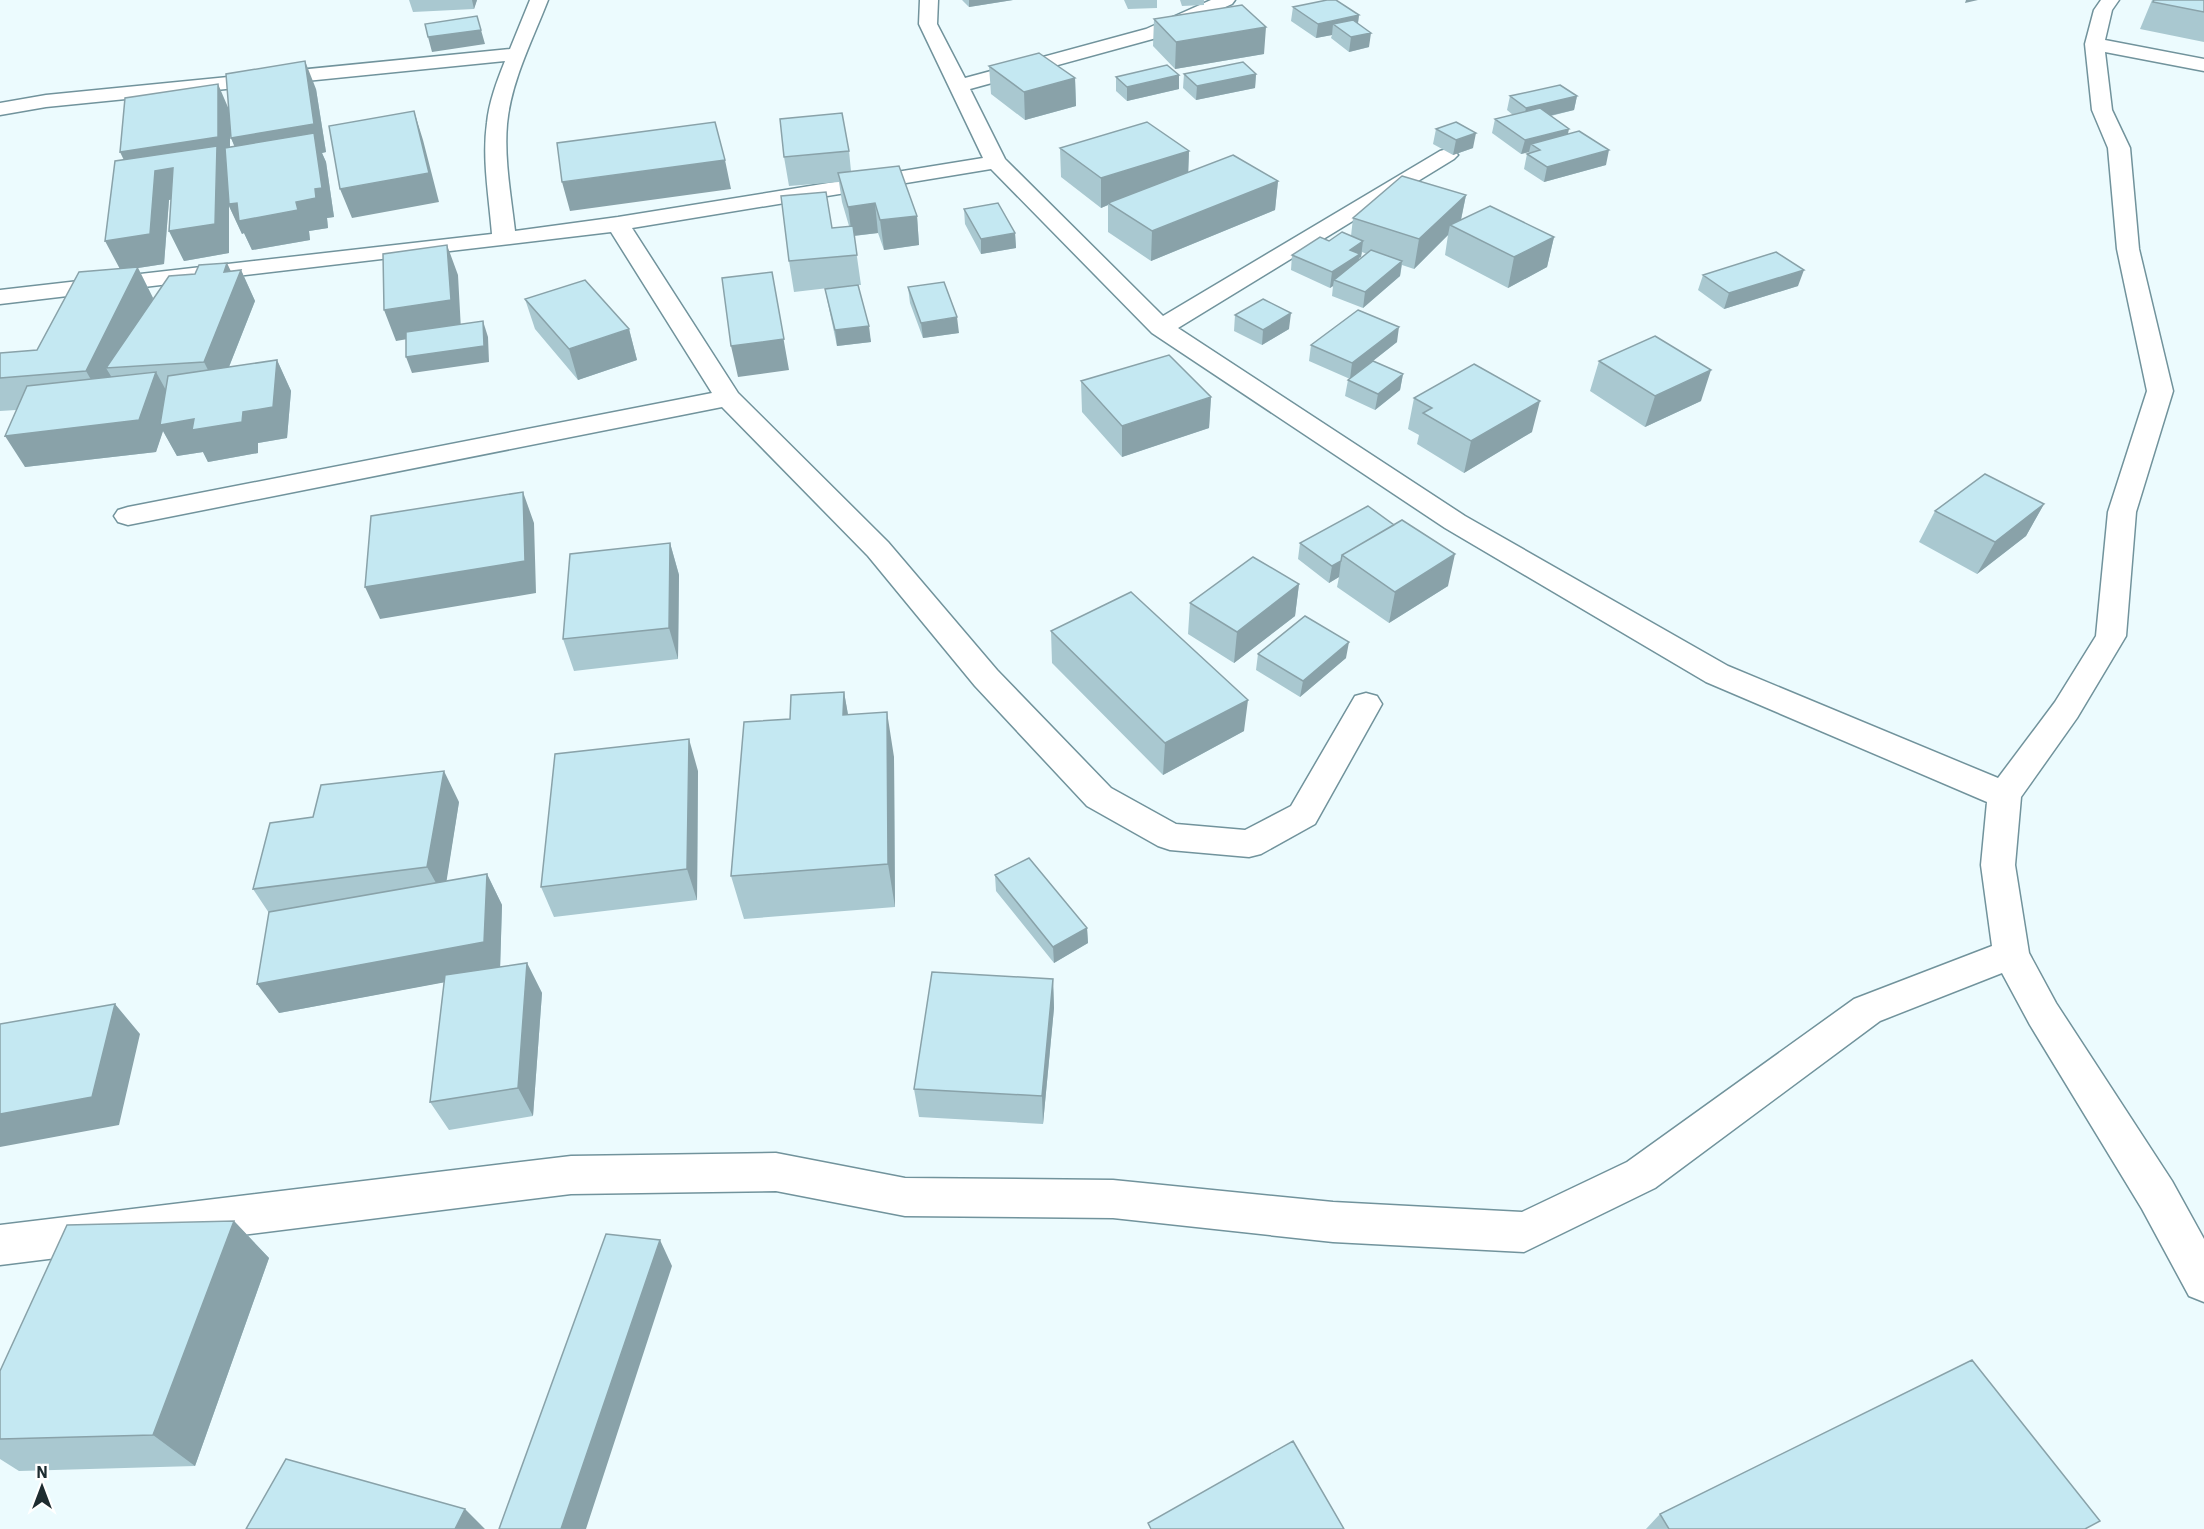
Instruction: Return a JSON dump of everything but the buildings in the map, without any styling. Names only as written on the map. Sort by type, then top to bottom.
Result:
[{"type":"street","points":[[504,239],[497,160],[499,111],[517,54],[539,0]]},
{"type":"street","points":[[929,0],[928,24],[996,162],[1161,328],[1455,522],[1717,674],[2004,795]]},
{"type":"street","points":[[958,86],[1153,33],[1226,0]]},
{"type":"street","points":[[2100,4],[2095,44],[2102,110],[2119,148],[2128,249],[2160,392],[2122,512],[2111,636],[2066,710],[2004,795],[1998,865],[2011,954],[2043,1014],[2157,1195],[2204,1281]]},
{"type":"street","points":[[2095,44],[2204,65]]},
{"type":"street","points":[[0,109],[46,101],[517,54]]},
{"type":"street","points":[[1161,328],[1447,155]]},
{"type":"street","points":[[0,297],[618,224],[996,162]]},
{"type":"street","points":[[618,224],[728,398],[878,549],[986,678],[1099,797],[1170,837],[1249,844],[1303,815],[1366,704]]},
{"type":"street","points":[[128,516],[728,398]]},
{"type":"street","points":[[0,1245],[571,1175],[776,1172],[905,1197],[1113,1199],[1333,1222],[1524,1232],[1641,1175],[1867,1010],[2011,954]]}]
